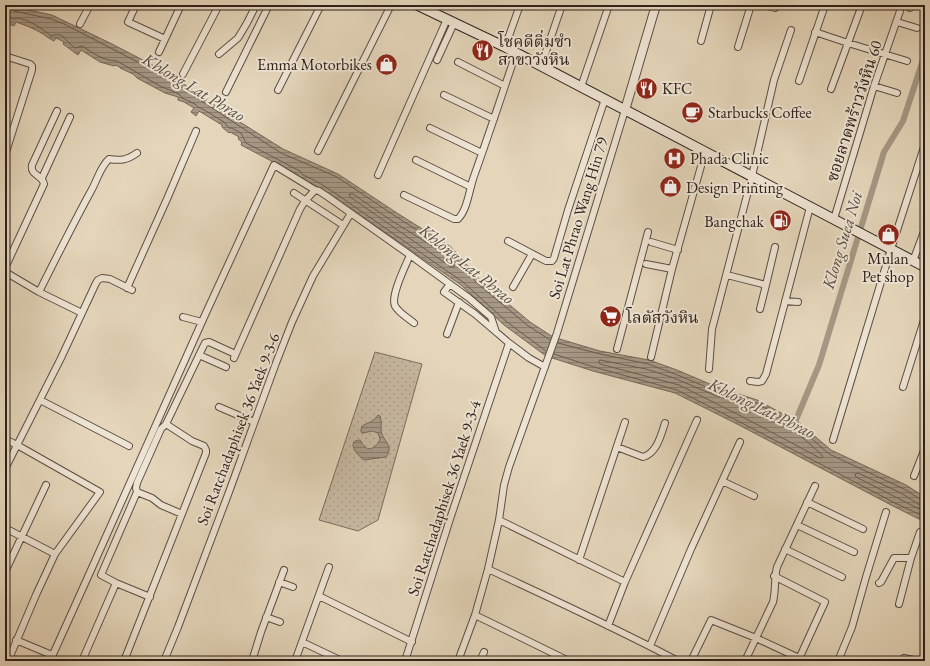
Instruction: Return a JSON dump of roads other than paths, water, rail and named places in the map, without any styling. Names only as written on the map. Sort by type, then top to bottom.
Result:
[{"type":"main road","points":[[422,6],[505,47],[925,267]]},
{"type":"street","points":[[80,24],[90,5]]},
{"type":"street","points":[[136,5],[128,22],[165,39]]},
{"type":"street","points":[[159,52],[181,5]]},
{"type":"street","points":[[184,74],[219,5]]},
{"type":"street","points":[[219,54],[238,38],[256,5]]},
{"type":"street","points":[[226,92],[269,5]]},
{"type":"street","points":[[278,90],[322,5]]},
{"type":"street","points":[[318,151],[391,5]]},
{"type":"street","points":[[505,47],[520,5]]},
{"type":"street","points":[[541,66],[562,5]]},
{"type":"street","points":[[581,87],[609,5]]},
{"type":"street","points":[[625,110],[656,5]]},
{"type":"street","points":[[701,41],[711,5]]},
{"type":"street","points":[[738,47],[751,5]]},
{"type":"street","points":[[764,5],[775,8]]},
{"type":"street","points":[[798,81],[825,5]]},
{"type":"street","points":[[831,89],[862,5]]},
{"type":"street","name":"ซอยลาดพร้าววังหิน 60","points":[[834,219],[874,86],[900,11]]},
{"type":"street","points":[[437,60],[451,21]]},
{"type":"street","points":[[378,175],[451,21]]},
{"type":"street","points":[[897,22],[917,28]]},
{"type":"street","points":[[709,369],[712,329],[752,176],[774,80],[791,30]]},
{"type":"street","points":[[815,32],[907,61]]},
{"type":"street","points":[[404,195],[454,219],[458,219],[462,216],[516,53]]},
{"type":"street","points":[[5,56],[32,66],[5,155]]},
{"type":"street","points":[[458,62],[505,86]]},
{"type":"street","points":[[874,86],[897,93]]},
{"type":"street","points":[[444,95],[494,119]]},
{"type":"street","points":[[508,241],[546,261],[552,261],[605,99]]},
{"type":"street","name":"Soi Lat Phrao Wang Hin 79","points":[[459,661],[475,615],[488,569],[499,520],[504,485],[509,467],[557,333],[625,110]]},
{"type":"street","points":[[57,111],[31,169],[42,178],[44,184],[5,269],[7,273],[39,292],[82,313]]},
{"type":"street","points":[[42,178],[70,117]]},
{"type":"street","points":[[430,128],[482,153]]},
{"type":"street","points":[[5,470],[98,280],[102,278],[110,279],[130,289],[196,131]]},
{"type":"street","points":[[833,440],[891,249],[925,144]]},
{"type":"street","points":[[651,357],[672,269],[705,152]]},
{"type":"street","points":[[39,292],[104,163],[109,160],[130,158],[137,154]]},
{"type":"street","points":[[416,160],[471,187]]},
{"type":"street","points":[[16,640],[51,658],[274,165],[328,197],[469,298],[491,318],[496,332]]},
{"type":"street","points":[[150,597],[101,575],[137,492],[137,483],[161,429],[166,424],[205,344],[209,342],[233,355],[300,209],[315,190]]},
{"type":"street","points":[[294,193],[343,225]]},
{"type":"street","points":[[750,381],[762,381],[766,374],[810,207]]},
{"type":"street","name":"Soi Ratchadaphisek 36 Yaek 9-3-6","points":[[164,661],[229,492],[276,363],[314,276],[351,213]]},
{"type":"street","points":[[913,260],[925,229]]},
{"type":"street","points":[[617,349],[648,232]]},
{"type":"street","points":[[651,242],[678,250]]},
{"type":"street","points":[[760,309],[775,247]]},
{"type":"street","points":[[513,287],[532,254]]},
{"type":"street","points":[[410,255],[395,291],[394,300],[395,305],[399,310],[414,323]]},
{"type":"street","points":[[646,264],[672,269]]},
{"type":"street","points":[[727,275],[766,285]]},
{"type":"street","points":[[450,284],[444,292],[475,314],[529,358],[545,366]]},
{"type":"street","points":[[785,301],[798,302]]},
{"type":"street","points":[[447,334],[459,302]]},
{"type":"street","points":[[183,317],[202,322]]},
{"type":"street","points":[[903,387],[925,317]]},
{"type":"street","name":"Soi Ratchadaphisek 36 Yaek 9-3-4","points":[[405,661],[450,519],[509,343]]},
{"type":"street","points":[[199,355],[226,367]]},
{"type":"street","points":[[40,400],[129,446]]},
{"type":"street","points":[[218,407],[254,422]]},
{"type":"street","points":[[608,626],[625,582],[697,420]]},
{"type":"street","points":[[579,560],[625,422]]},
{"type":"street","points":[[617,447],[643,457],[646,456],[654,450],[665,423]]},
{"type":"street","points":[[124,661],[206,454],[204,446],[192,441],[166,424]]},
{"type":"street","points":[[5,439],[100,492],[55,554],[8,661]]},
{"type":"street","points":[[650,646],[691,549],[740,442]]},
{"type":"street","points":[[914,476],[925,448]]},
{"type":"street","points":[[722,482],[754,496]]},
{"type":"street","points":[[5,572],[46,485]]},
{"type":"street","points":[[745,661],[773,602],[774,576],[777,567],[815,486]]},
{"type":"street","points":[[137,492],[182,514]]},
{"type":"street","points":[[807,502],[863,529]]},
{"type":"street","points":[[838,661],[852,627],[886,512]]},
{"type":"street","points":[[499,520],[625,582]]},
{"type":"street","points":[[797,525],[854,552]]},
{"type":"street","points":[[5,528],[55,554]]},
{"type":"street","points":[[899,604],[911,558],[920,532]]},
{"type":"street","points":[[785,549],[842,577]]},
{"type":"street","points":[[879,583],[894,558],[911,558]]},
{"type":"street","points":[[295,661],[329,567]]},
{"type":"street","points":[[488,569],[650,646],[678,661]]},
{"type":"street","points":[[252,661],[266,617],[284,570]]},
{"type":"street","points":[[691,661],[711,620],[756,638],[798,659],[825,602],[774,576]]},
{"type":"street","points":[[279,582],[293,587]]},
{"type":"street","points":[[90,661],[82,660],[116,583]]},
{"type":"street","points":[[319,596],[412,642]]},
{"type":"street","points":[[475,615],[569,661]]},
{"type":"street","points":[[266,617],[280,622]]},
{"type":"street","points":[[302,642],[342,661]]},
{"type":"street","points":[[480,661],[484,652]]},
{"type":"street","points":[[923,661],[925,654]]},
{"type":"street","points":[[904,658],[918,661]]},
{"type":"water","name":"Khlong Lat Phrao","points":[[5,5],[52,15],[110,43],[166,72],[232,117],[283,149],[338,174],[451,247],[480,280],[530,322],[553,337],[600,351],[649,360],[717,387],[757,400],[798,422],[831,450],[906,485],[925,497],[925,522],[675,393],[593,371],[546,356],[504,325],[461,285],[333,196],[298,177],[298,175],[241,145],[242,142],[238,139],[239,137],[230,132],[229,133],[222,127],[222,125],[199,111],[196,116],[191,112],[194,108],[178,100],[178,97],[165,93],[120,67],[100,62],[81,50],[78,55],[63,44],[64,42],[56,38],[54,41],[37,30],[16,22],[14,26],[9,24],[10,21],[5,19]]},
{"type":"water","points":[[378,415],[380,416],[381,420],[382,434],[389,446],[388,453],[386,457],[364,460],[354,449],[353,443],[360,440],[366,448],[369,449],[378,444],[380,439],[378,433],[372,431],[363,433],[361,432],[361,429]]},
{"type":"waterway","name":"Klong Suea Noi","points":[[793,427],[819,365],[884,152],[903,121],[925,54]]},
{"type":"place","name":"โชคดีติ่มซำ สาขาวังหิน","points":[[482,50]]},
{"type":"place","name":"Emma Motorbikes","points":[[387,64]]},
{"type":"place","name":"KFC","points":[[647,88]]},
{"type":"place","name":"Starbucks Coffee","points":[[692,112]]},
{"type":"place","name":"Phada Clinic","points":[[675,158]]},
{"type":"place","name":"Design Printing","points":[[671,187]]},
{"type":"place","name":"Bangchak","points":[[780,221]]},
{"type":"place","name":"Mulan Pet shop","points":[[888,234]]},
{"type":"place","name":"โลตัสวังหิน","points":[[611,317]]}]
